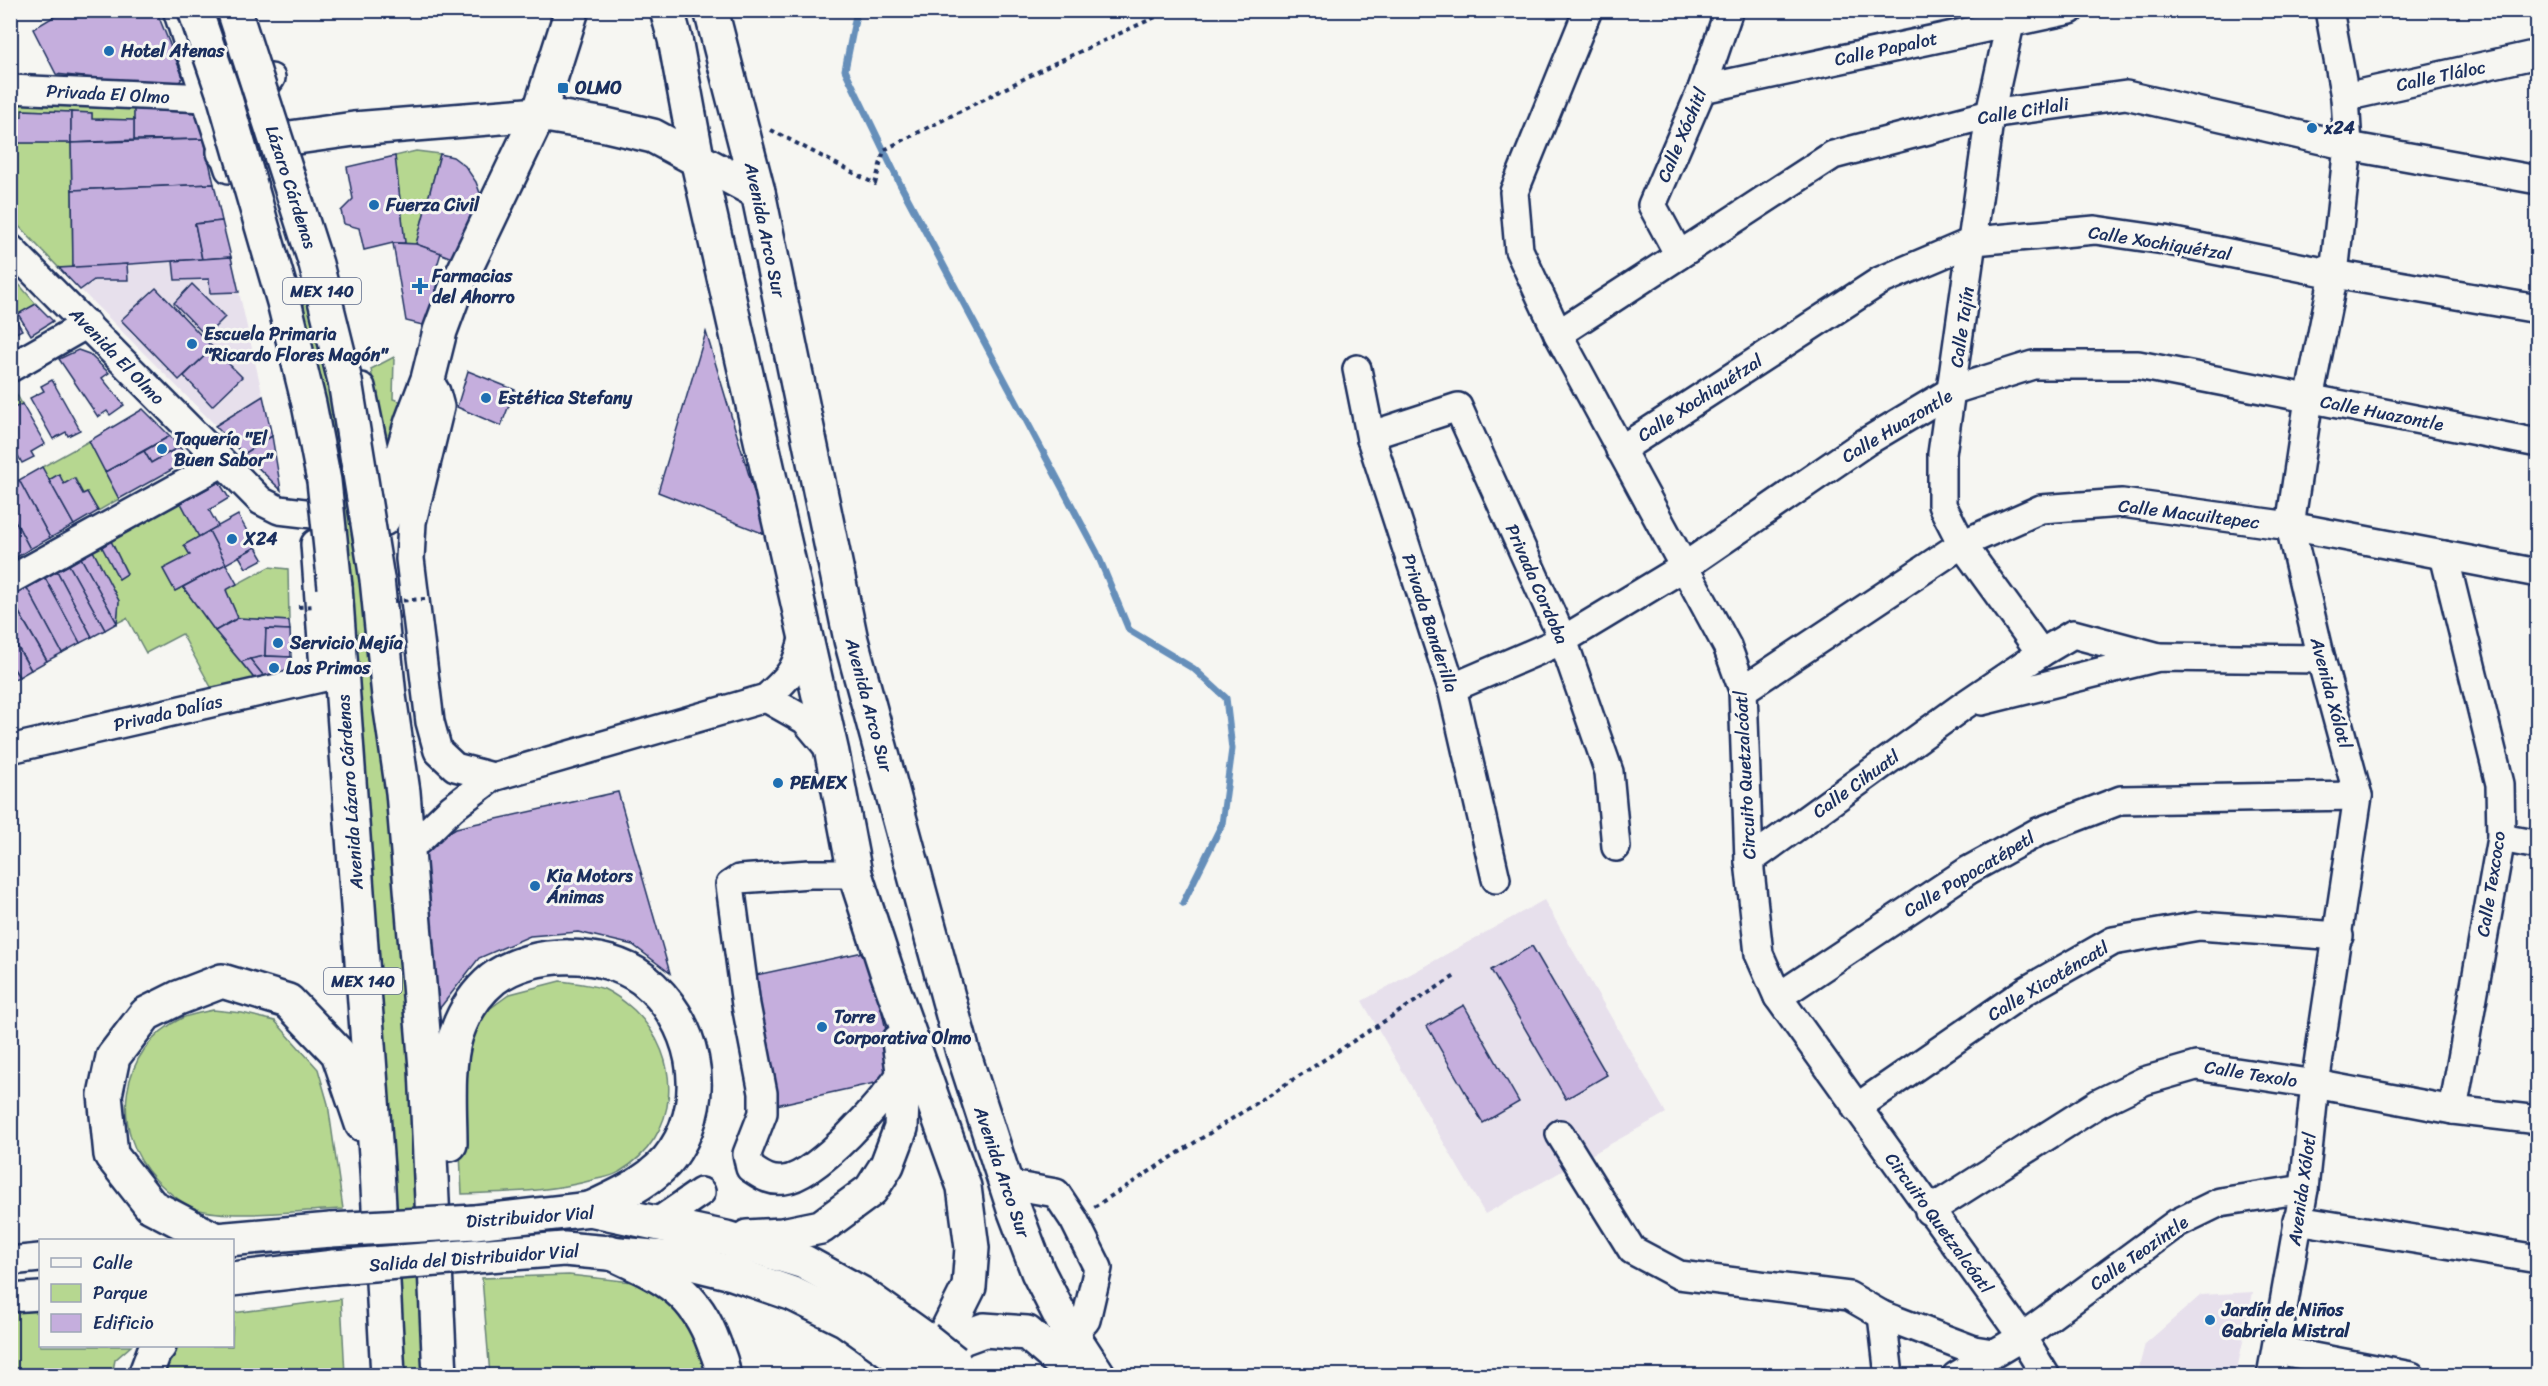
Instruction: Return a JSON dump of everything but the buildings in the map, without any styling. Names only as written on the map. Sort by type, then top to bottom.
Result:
[{"type":"main road","name":"MEX 140","points":[[195,10],[224,95],[231,150]]},
{"type":"main road","name":"Lázaro Cárdenas","points":[[234,10],[318,275],[345,381],[377,579],[389,696],[403,792],[426,1068],[438,1176]]},
{"type":"main road","points":[[383,519],[412,421],[428,379],[456,288],[539,114],[572,10]]},
{"type":"main road","points":[[667,10],[675,39],[698,158],[832,753],[855,874],[886,969],[964,1187],[972,1248],[969,1287],[935,1363]]},
{"type":"main road","name":"Avenida Arco Sur","points":[[711,10],[758,192],[851,640],[963,1052],[1005,1184],[1038,1272],[1072,1335],[1099,1376]]},
{"type":"main road","points":[[231,150],[295,153],[354,129],[539,114],[606,125],[653,136],[758,192]]},
{"type":"main road","name":"Avenida Lázaro Cárdenas","points":[[231,150],[284,302],[309,404],[324,481],[335,587],[377,1169],[388,1376]]},
{"type":"main road","points":[[438,1176],[450,1148],[452,1062],[456,1036],[476,996],[495,978],[531,961],[574,956],[610,962],[642,979],[671,1006],[691,1048],[694,1087],[689,1123],[675,1152],[629,1191],[590,1209]]},
{"type":"main road","points":[[726,1238],[782,1235],[821,1227],[839,1216],[871,1190],[887,1164],[901,1128],[903,1071],[886,969]]},
{"type":"main road","points":[[213,1239],[151,1206],[111,1155],[105,1095],[113,1058],[146,1014],[178,998],[222,981],[288,1001],[338,1053],[377,1169]]},
{"type":"main road","name":"MEX 140","points":[[438,1176],[437,1311],[440,1376]]},
{"type":"main road","name":"Distribuidor Vial","points":[[227,1239],[332,1230],[476,1222],[590,1209],[726,1238],[804,1262],[862,1294],[935,1363]]},
{"type":"main road","name":"Salida del Distribuidor Vial","points":[[234,1279],[334,1267],[564,1248],[675,1259],[732,1273],[793,1294],[935,1363]]},
{"type":"main road","points":[[610,1252],[662,1277],[687,1296],[707,1325],[723,1376]]},
{"type":"main road","points":[[437,1311],[458,1376]]},
{"type":"main road","points":[[935,1363],[962,1338],[984,1330],[1028,1333],[1077,1376]]},
{"type":"main road","points":[[378,1376],[385,1337]]},
{"type":"main road","points":[[144,1376],[158,1347]]},
{"type":"street","points":[[177,10],[206,98],[231,150],[234,182],[284,345],[309,466],[325,677],[334,747],[348,773]]},
{"type":"street","points":[[248,10],[295,153],[348,328],[375,455],[410,736],[419,840],[438,1176]]},
{"type":"street","name":"Circuito Quetzalcóatl","points":[[1588,10],[1514,192],[1519,250],[1558,334],[1727,646],[1743,690],[1749,861],[1760,954],[1778,997],[1929,1211],[2022,1337],[2046,1376]]},
{"type":"street","name":"Calle Xóchitl","points":[[1679,255],[1652,205],[1702,89],[1729,10]]},
{"type":"street","name":"Calle Papalot","points":[[1702,89],[2012,16],[2070,10]]},
{"type":"street","name":"Avenida Xólotl","points":[[2274,1363],[2304,1189],[2315,1084],[2358,796],[2321,658],[2290,526],[2309,399],[2334,274],[2348,146],[2345,97],[2329,10]]},
{"type":"street","name":"Calle Tajín","points":[[2012,16],[1990,114],[1953,390],[1942,454],[1942,505],[1962,544],[2041,652]]},
{"type":"street","name":"Calle Tláloc","points":[[2345,97],[2538,54]]},
{"type":"street","name":"Privada El Olmo","points":[[10,89],[206,98],[218,105],[241,105],[259,93],[271,78]]},
{"type":"street","name":"Calle Citlali","points":[[1558,334],[1833,155],[1990,114],[2126,95],[2348,146],[2538,180]]},
{"type":"street","points":[[234,182],[250,168],[262,162],[295,153]]},
{"type":"street","name":"Calle Xochiquétzal","points":[[1620,450],[1880,281],[1974,241],[2096,230],[2164,240],[2334,274],[2538,309]]},
{"type":"street","name":"Avenida El Olmo","points":[[10,248],[261,501],[279,510],[313,514]]},
{"type":"street","points":[[10,368],[87,324]]},
{"type":"street","name":"Calle Huazontle","points":[[1452,688],[1563,640],[1684,567],[1866,442],[1953,390],[2033,365],[2138,364],[2538,443]]},
{"type":"street","name":"Privada Banderilla","points":[[1356,369],[1452,688],[1496,879]]},
{"type":"street","points":[[428,379],[436,392],[440,407],[412,522],[410,559],[430,722],[438,751],[455,767],[493,777]]},
{"type":"street","name":"Privada Cordoba","points":[[1375,436],[1458,407],[1563,640],[1608,772],[1616,847]]},
{"type":"street","points":[[10,580],[222,463]]},
{"type":"street","name":"Calle Macuiltepec","points":[[1743,690],[1962,544],[2040,509],[2122,503],[2290,526],[2538,573]]},
{"type":"street","name":"Calle Texcoco","points":[[2444,555],[2500,784],[2501,838],[2453,1110]]},
{"type":"street","name":"Calle Cihuatl","points":[[1749,861],[1963,706],[2041,652],[2073,634],[2159,657]]},
{"type":"street","points":[[419,840],[452,808],[493,777],[766,698],[786,680],[797,665],[804,635]]},
{"type":"street","name":"Calle Cihuatl","points":[[1963,706],[2159,657],[2321,658]]},
{"type":"street","name":"Privada Dalías","points":[[10,748],[325,677]]},
{"type":"street","points":[[766,698],[805,720],[832,753]]},
{"type":"street","name":"Calle Popocatépetl","points":[[1778,997],[1969,870],[2038,832],[2121,800],[2358,796]]},
{"type":"street","points":[[2501,838],[2538,845]]},
{"type":"street","points":[[855,874],[810,874],[739,879],[730,885],[746,1005],[763,1093],[763,1113],[747,1154],[750,1168],[768,1180],[786,1180],[817,1164],[879,1103],[903,1071]]},
{"type":"street","name":"Calle Xicoténcatl","points":[[1856,1108],[2027,990],[2113,941],[2199,926],[2338,936]]},
{"type":"street","name":"Calle Texolo","points":[[1929,1211],[2099,1103],[2144,1081],[2196,1066],[2315,1084],[2453,1110],[2538,1120]]},
{"type":"street","points":[[1560,1134],[1632,1250],[1679,1275],[1849,1296],[1882,1315],[1974,1350],[1993,1353]]},
{"type":"street","points":[[1005,1184],[1056,1193],[1074,1220],[1098,1268],[1086,1320],[1072,1335]]},
{"type":"street","name":"Calle Teozintle","points":[[1956,1376],[2022,1337],[2178,1223],[2220,1202],[2304,1189]]},
{"type":"street","points":[[656,1223],[701,1192]]},
{"type":"street","points":[[2297,1220],[2538,1259]]},
{"type":"street","points":[[10,1261],[39,1258]]},
{"type":"street","points":[[10,1298],[39,1296]]},
{"type":"street","points":[[1882,1315],[1888,1376]]},
{"type":"street","points":[[2274,1363],[2411,1376]]},
{"type":"path","points":[[738,113],[875,184],[884,150],[1055,63],[1171,10]]},
{"type":"path","points":[[1074,1220],[1455,976]]},
{"type":"shaded area","name":"Escuela Primaria \"Ricardo Flores Magón\"","points":[[231,257],[272,436],[244,454],[59,268]]},
{"type":"shaded area","points":[[1544,900],[1666,1113],[1485,1214],[1362,1001]]},
{"type":"shaded area","name":"Jardín de Niños Gabriela Mistral","points":[[2253,1292],[2236,1375],[2137,1375],[2145,1344],[2201,1295]]},
{"type":"green space","points":[[10,102],[134,109],[134,120],[92,119],[92,113],[23,110],[22,117],[11,116]]},
{"type":"green space","points":[[11,143],[71,143],[73,268],[59,268],[11,218]]},
{"type":"green space","points":[[416,151],[440,154],[416,244],[405,243],[395,156]]},
{"type":"green space","points":[[302,259],[373,496],[425,1216],[385,1218],[315,522]]},
{"type":"green space","points":[[10,274],[36,304],[14,317],[11,310]]},
{"type":"green space","points":[[394,357],[393,399],[419,407],[388,478],[371,369]]},
{"type":"green space","points":[[10,384],[22,404],[11,410]]},
{"type":"green space","points":[[89,441],[119,499],[98,511],[87,492],[83,494],[75,478],[64,484],[59,474],[49,480],[42,467]]},
{"type":"green space","points":[[181,503],[199,537],[184,545],[190,555],[163,569],[175,591],[183,587],[257,682],[211,687],[182,634],[146,653],[127,618],[117,623],[119,601],[93,551],[102,547],[119,579],[127,573],[111,541]]},
{"type":"green space","points":[[269,567],[288,569],[289,621],[238,618],[226,590]]},
{"type":"green space","points":[[560,981],[593,986],[608,991],[634,1010],[650,1029],[661,1050],[668,1073],[668,1096],[664,1118],[655,1138],[639,1157],[613,1175],[544,1189],[462,1194],[456,1069],[468,1036],[488,1010],[510,994]]},
{"type":"green space","points":[[213,1010],[242,1013],[275,1021],[318,1069],[328,1104],[343,1209],[228,1214],[197,1209],[180,1201],[165,1188],[141,1160],[131,1138],[127,1115],[127,1092],[133,1070],[144,1050],[161,1032],[182,1018]]},
{"type":"green space","points":[[426,1267],[430,1375],[397,1375],[391,1270]]},
{"type":"green space","points":[[569,1275],[632,1282],[670,1301],[693,1327],[707,1375],[490,1375],[482,1278]]},
{"type":"green space","points":[[341,1299],[345,1375],[153,1376],[172,1347],[234,1347],[234,1313]]},
{"type":"green space","points":[[39,1307],[39,1347],[130,1347],[115,1360],[112,1375],[11,1375],[10,1310]]},
{"type":"waterway","points":[[857,10],[845,70],[900,184],[1097,553],[1129,630],[1194,669],[1226,698],[1232,749],[1222,824],[1183,903]]},
{"type":"place","name":"Hotel Atenas","points":[[109,51]]},
{"type":"place","name":"OLMO","points":[[563,88]]},
{"type":"place","name":"x24","points":[[2312,128]]},
{"type":"place","name":"Fuerza Civil","points":[[374,205]]},
{"type":"place","name":"Farmacias del Ahorro","points":[[420,286]]},
{"type":"place","name":"Escuela Primaria \"Ricardo Flores Magón\"","points":[[192,344]]},
{"type":"place","name":"Estética Stefany","points":[[486,398]]},
{"type":"place","name":"Taquería \"El Buen Sabor\"","points":[[162,449]]},
{"type":"place","name":"X24","points":[[232,539]]},
{"type":"place","name":"Servicio Mejía","points":[[278,643]]},
{"type":"place","name":"Los Primos","points":[[274,668]]},
{"type":"place","name":"PEMEX","points":[[778,783]]},
{"type":"place","name":"Kia Motors Ánimas","points":[[535,886]]},
{"type":"place","name":"Torre Corporativa Olmo","points":[[822,1027]]},
{"type":"place","name":"Jardín de Niños Gabriela Mistral","points":[[2210,1320]]}]
